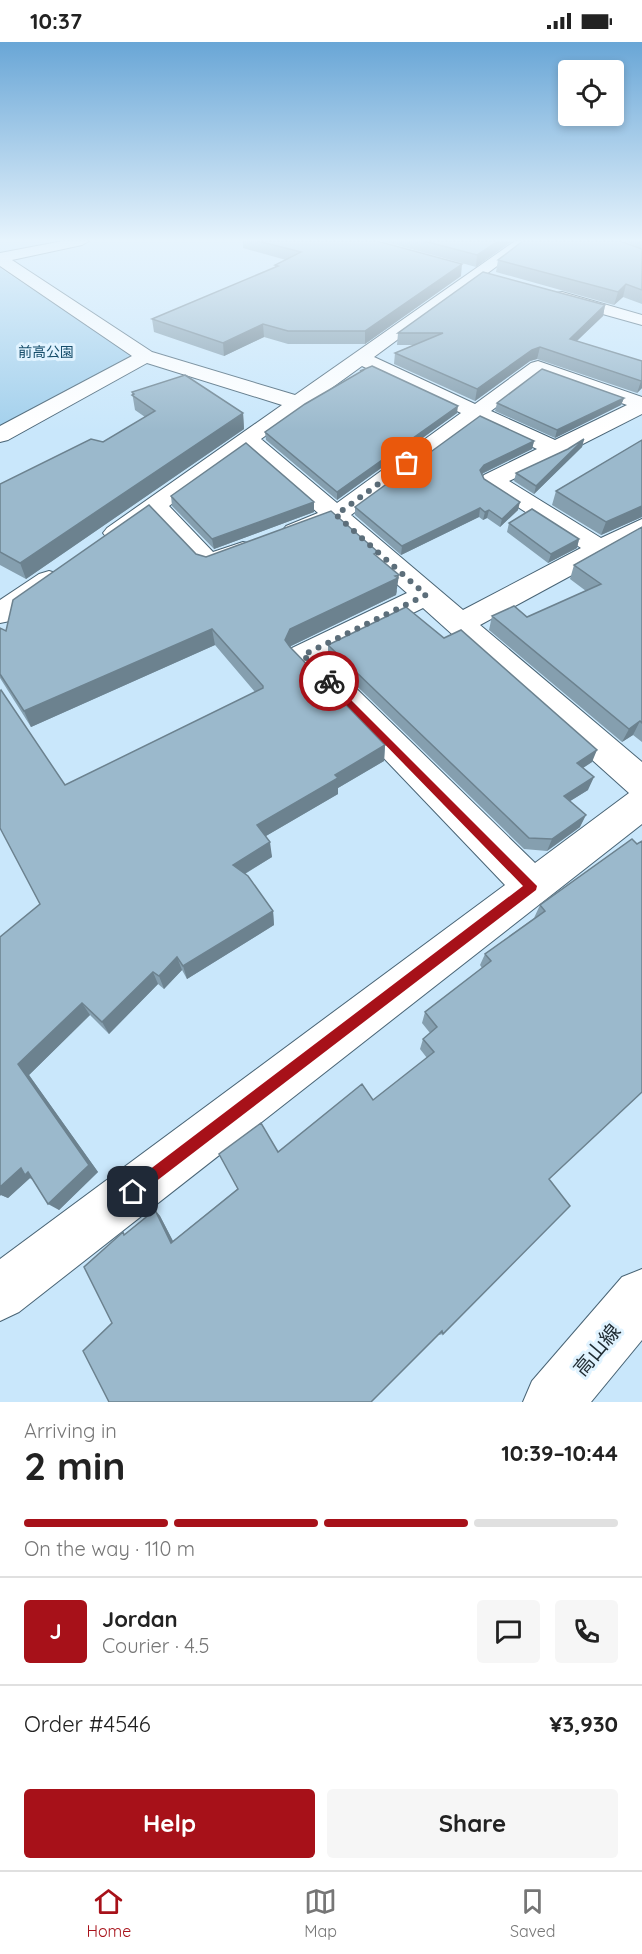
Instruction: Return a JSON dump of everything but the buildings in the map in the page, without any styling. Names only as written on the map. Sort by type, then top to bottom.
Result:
[{"type":"street","points":[[68,304],[145,356],[298,403]]},
{"type":"street","points":[[97,546],[437,304]]},
{"type":"street","points":[[588,304],[642,320]]},
{"type":"street","points":[[0,435],[145,356]]},
{"type":"street","points":[[362,358],[557,450]]},
{"type":"street","points":[[155,506],[209,563],[336,515],[538,367],[642,405]]},
{"type":"street","points":[[600,549],[492,480],[557,450],[642,405]]},
{"type":"street","points":[[248,439],[642,783]]},
{"type":"street","points":[[459,624],[642,527]]},
{"type":"street","points":[[0,614],[68,567]]},
{"type":"street","points":[[426,595],[303,655],[531,886]]},
{"type":"street","points":[[0,1293],[531,886],[642,804]]},
{"type":"street","name":"高山線","points":[[553,1402],[642,1297]]},
{"type":"green space","name":"前高公園","points":[[0,304],[56,304],[131,354],[129,360],[0,428]]},
{"type":"way so far","points":[[329,681],[303,655],[426,595],[336,515],[407,463]]},
{"type":"route","points":[[133,1192],[531,886],[329,681]]}]
